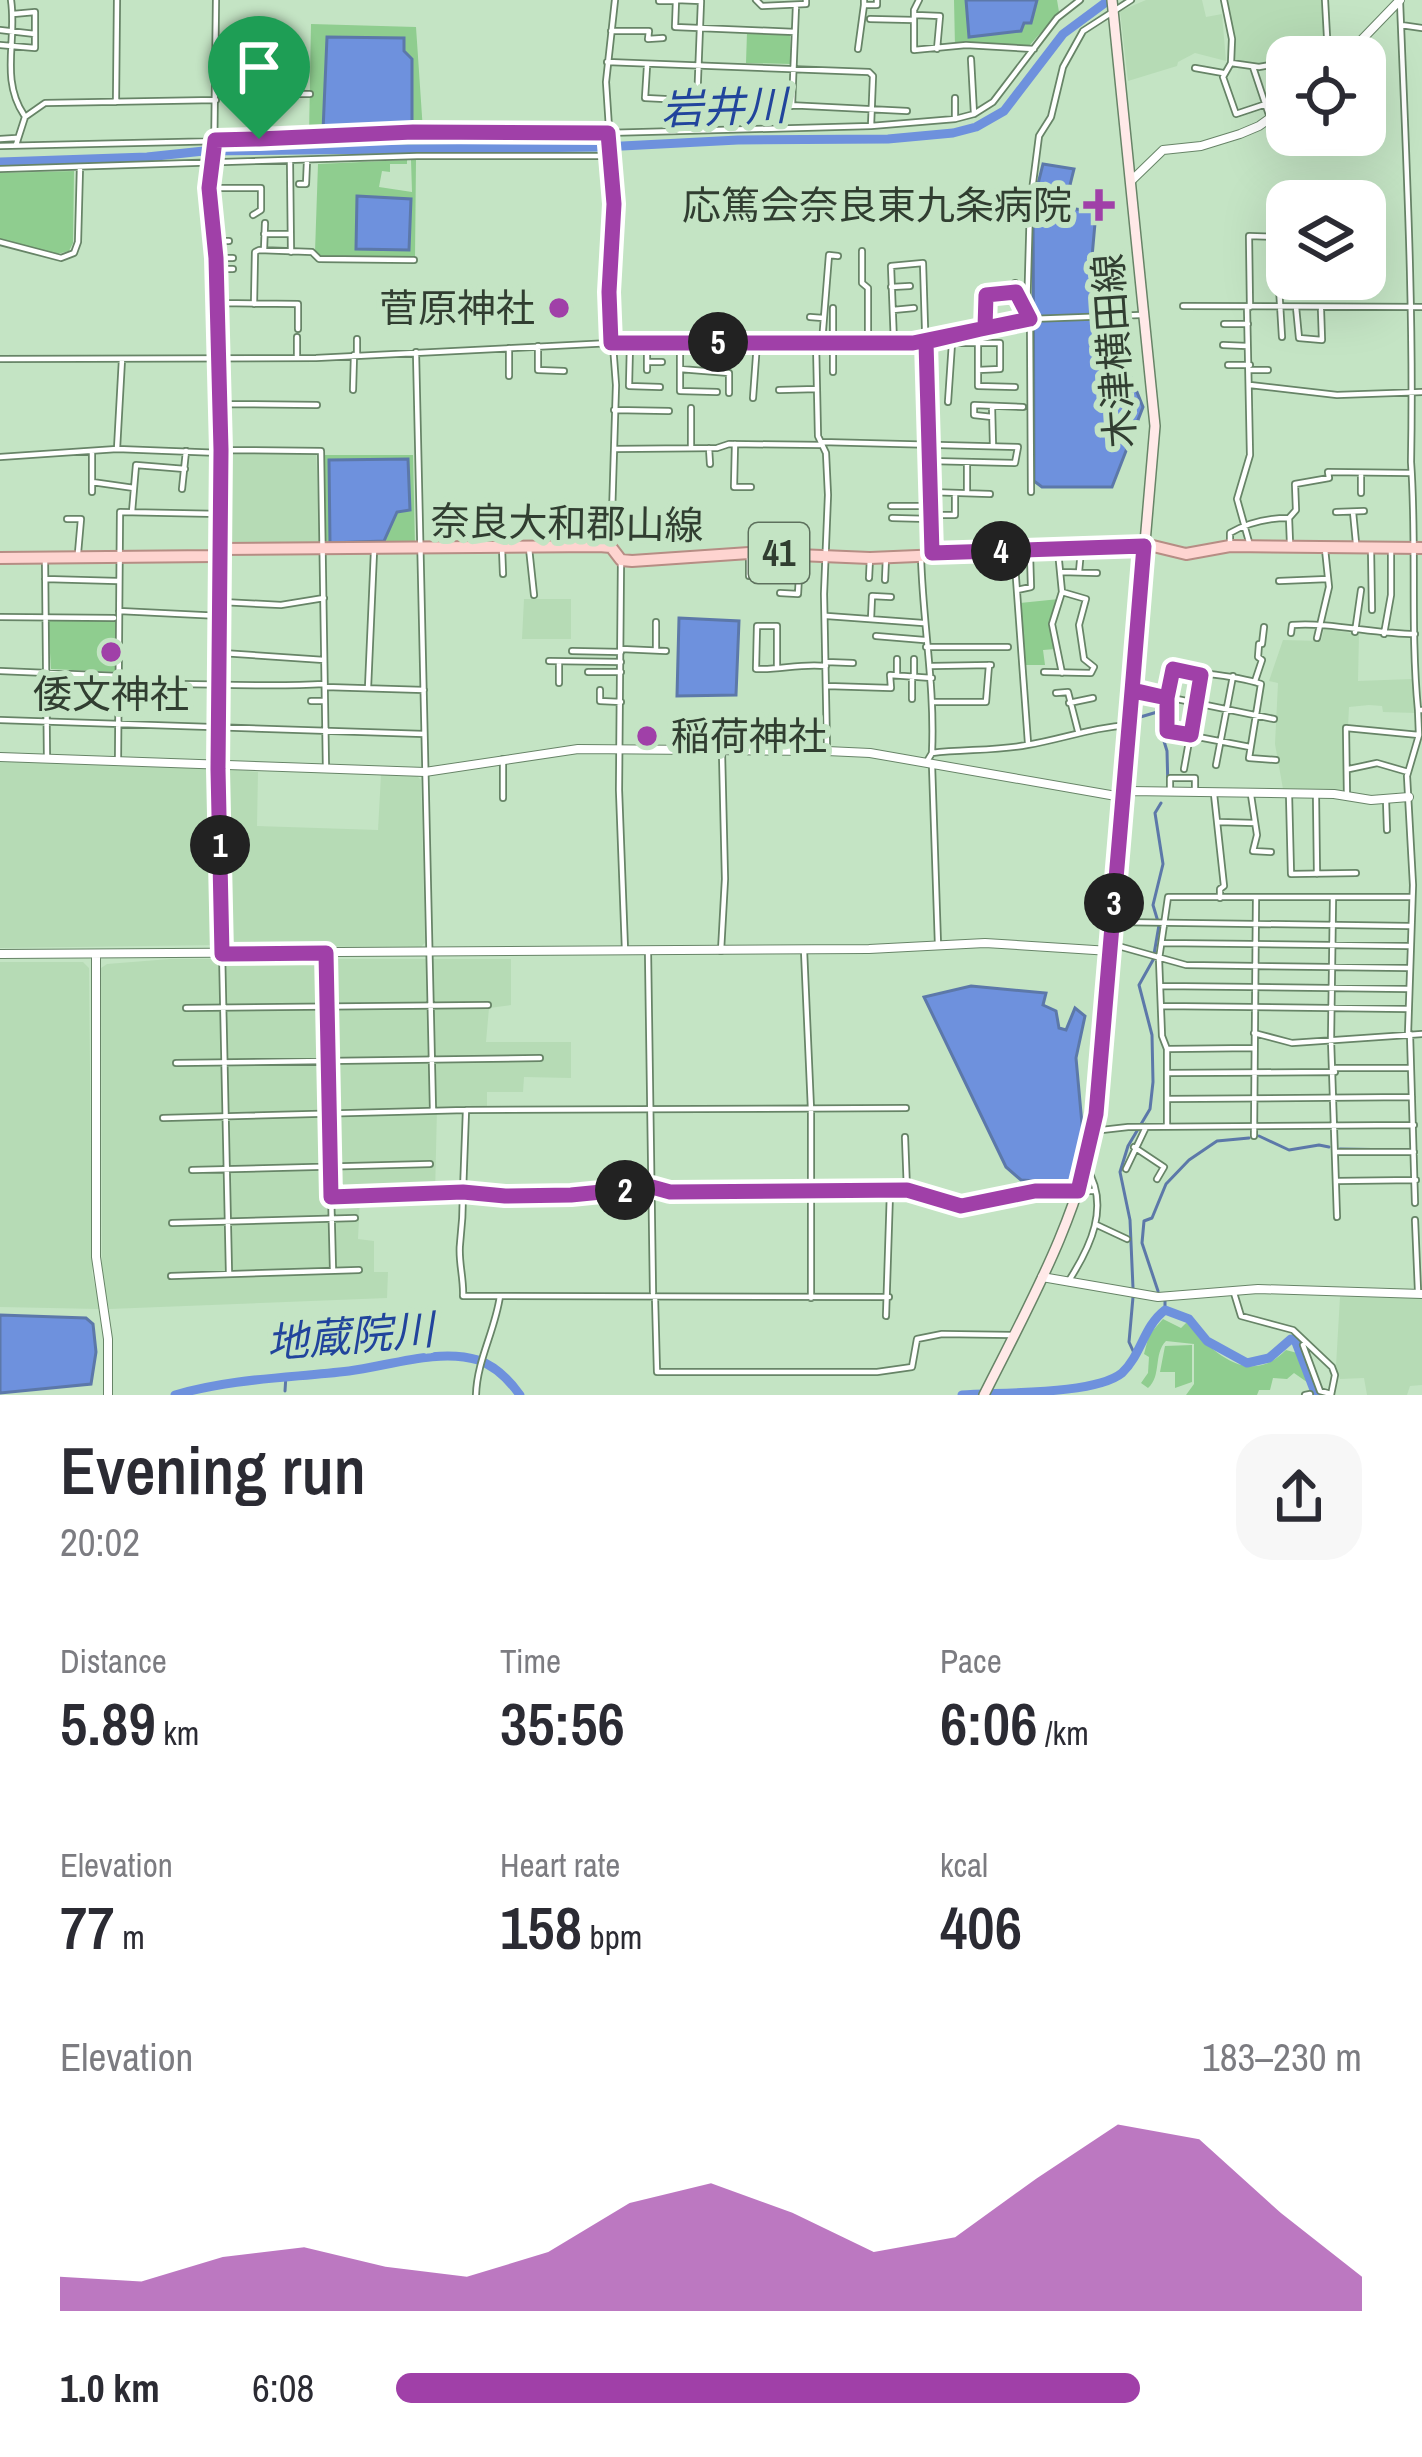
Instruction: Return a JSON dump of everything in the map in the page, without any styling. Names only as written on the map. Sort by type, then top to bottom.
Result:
[{"type":"main road","name":"木津横田線","points":[[983,1395],[1078,1191],[1094,1131],[1155,426],[1113,7]]},
{"type":"main road","name":"奈良大和郡山線","points":[[0,558],[215,556],[221,549],[611,547],[621,560],[749,553],[870,558],[1144,546],[1186,554],[1230,546],[1418,551]]},
{"type":"street","points":[[11,0],[3,78],[25,117]]},
{"type":"street","points":[[116,103],[117,0]]},
{"type":"street","points":[[216,0],[215,142],[209,188],[216,258],[221,451],[218,765],[229,1274]]},
{"type":"street","points":[[611,547],[615,529],[609,292],[614,204],[607,62],[615,0]]},
{"type":"street","points":[[756,0],[763,6],[806,4],[806,0]]},
{"type":"street","points":[[850,11],[877,5],[877,0]]},
{"type":"street","points":[[919,0],[914,50],[966,45],[1035,49]]},
{"type":"street","points":[[0,142],[215,142],[413,132],[608,134],[872,126],[955,118],[974,114],[1005,90],[1058,18],[1080,0]]},
{"type":"street","points":[[1031,492],[1030,206],[1039,136],[1051,117],[1063,68],[1083,31],[1113,7],[1132,0]]},
{"type":"street","points":[[1223,0],[1232,39],[1231,63],[1223,73]]},
{"type":"street","points":[[1325,0],[1327,36]]},
{"type":"street","points":[[659,1],[701,1],[696,129]]},
{"type":"street","points":[[1400,1],[1410,227],[1411,469],[1418,551],[1414,674],[1420,710],[1419,736],[1408,772],[1412,885],[1408,1010],[1417,1122],[1415,1203]]},
{"type":"street","points":[[1366,36],[1400,1]]},
{"type":"street","points":[[676,2],[674,27],[795,32]]},
{"type":"street","points":[[792,106],[796,4]]},
{"type":"street","points":[[858,50],[863,6]]},
{"type":"street","points":[[4,45],[35,48],[35,12],[13,14]]},
{"type":"street","points":[[937,50],[940,16]]},
{"type":"street","points":[[871,19],[951,16]]},
{"type":"street","points":[[1401,25],[1422,28]]},
{"type":"street","points":[[0,30],[35,34]]},
{"type":"street","points":[[611,32],[649,31],[648,39],[663,38]]},
{"type":"street","points":[[971,59],[974,114]]},
{"type":"street","points":[[607,62],[870,73],[872,126]]},
{"type":"street","points":[[647,63],[645,98],[907,111]]},
{"type":"street","points":[[1231,63],[1266,65]]},
{"type":"street","points":[[1223,73],[1236,114],[1266,104],[1253,67]]},
{"type":"street","points":[[1195,68],[1223,73]]},
{"type":"street","points":[[16,141],[25,117],[45,103],[310,94]]},
{"type":"street","points":[[955,98],[955,118]]},
{"type":"street","points":[[1131,181],[1163,150],[1212,143],[1266,120]]},
{"type":"street","points":[[0,169],[610,155]]},
{"type":"street","points":[[299,184],[306,184],[307,160]]},
{"type":"street","points":[[290,161],[291,252]]},
{"type":"street","points":[[0,242],[61,258],[74,254],[80,167]]},
{"type":"street","points":[[209,188],[261,188],[261,210],[254,215]]},
{"type":"street","points":[[264,250],[265,224]]},
{"type":"street","points":[[1410,227],[1422,227]]},
{"type":"street","points":[[265,234],[290,235]]},
{"type":"street","points":[[1249,547],[1237,499],[1250,455],[1249,236],[1276,237],[1282,337]]},
{"type":"street","points":[[213,241],[229,241]]},
{"type":"street","points":[[862,251],[868,342]]},
{"type":"street","points":[[254,304],[255,252],[312,252],[319,259],[414,260]]},
{"type":"street","points":[[827,751],[828,495],[817,389],[829,255],[838,256]]},
{"type":"street","points":[[216,258],[233,258]]},
{"type":"street","points":[[894,343],[891,266],[923,263],[930,445],[923,623],[932,656],[930,760],[938,945]]},
{"type":"street","points":[[216,268],[233,269]]},
{"type":"street","points":[[827,271],[838,272]]},
{"type":"street","points":[[1016,283],[1028,316]]},
{"type":"street","points":[[892,287],[910,286]]},
{"type":"street","points":[[826,287],[835,287]]},
{"type":"street","points":[[985,328],[986,295],[1016,292]]},
{"type":"street","points":[[825,296],[836,297]]},
{"type":"street","points":[[218,303],[298,304],[297,358]]},
{"type":"street","points":[[1183,306],[1422,308]]},
{"type":"street","points":[[1296,307],[1299,338],[1322,340],[1322,308]]},
{"type":"street","points":[[833,308],[833,372]]},
{"type":"street","points":[[893,310],[914,308]]},
{"type":"street","points":[[952,340],[1028,316],[1146,314]]},
{"type":"street","points":[[809,316],[823,318]]},
{"type":"street","points":[[1224,324],[1248,324]]},
{"type":"street","points":[[353,390],[358,339]]},
{"type":"street","points":[[948,402],[952,340]]},
{"type":"street","points":[[680,342],[680,392],[717,392]]},
{"type":"street","points":[[0,359],[297,358],[611,343],[1000,343],[1000,369],[978,370]]},
{"type":"street","points":[[647,343],[647,370]]},
{"type":"street","points":[[753,398],[757,343]]},
{"type":"street","points":[[978,343],[978,386],[1015,387]]},
{"type":"street","points":[[630,344],[629,386],[660,387]]},
{"type":"street","points":[[1223,345],[1249,346]]},
{"type":"street","points":[[538,346],[538,370],[564,371]]},
{"type":"street","points":[[509,348],[509,376]]},
{"type":"street","points":[[416,352],[433,1112]]},
{"type":"street","points":[[117,448],[122,358]]},
{"type":"street","points":[[647,362],[662,362]]},
{"type":"street","points":[[1228,365],[1268,370]]},
{"type":"street","points":[[680,369],[729,373],[730,393]]},
{"type":"street","points":[[1250,385],[1337,395],[1422,392]]},
{"type":"street","points":[[779,390],[817,389]]},
{"type":"street","points":[[220,404],[316,405]]},
{"type":"street","points":[[992,417],[974,415],[974,405],[1023,406]]},
{"type":"street","points":[[992,406],[993,446]]},
{"type":"street","points":[[691,409],[691,447]]},
{"type":"street","points":[[614,410],[669,411]]},
{"type":"street","points":[[614,449],[735,444],[1018,447],[1015,463],[930,461]]},
{"type":"street","points":[[735,444],[734,487],[751,487]]},
{"type":"street","points":[[0,458],[117,448],[321,451],[326,769]]},
{"type":"street","points":[[710,448],[710,464]]},
{"type":"street","points":[[92,451],[92,492]]},
{"type":"street","points":[[182,489],[186,452]]},
{"type":"street","points":[[967,493],[968,462]]},
{"type":"street","points":[[132,513],[136,465],[185,469]]},
{"type":"street","points":[[1291,549],[1289,518],[1296,510],[1295,484],[1329,478],[1328,472],[1422,465]]},
{"type":"street","points":[[1361,473],[1361,493]]},
{"type":"street","points":[[92,482],[135,488]]},
{"type":"street","points":[[929,491],[989,494]]},
{"type":"street","points":[[892,506],[955,515],[955,493]]},
{"type":"street","points":[[1336,512],[1364,511]]},
{"type":"street","points":[[118,761],[120,512],[221,514]]},
{"type":"street","points":[[1353,512],[1357,549]]},
{"type":"street","points":[[892,518],[930,513]]},
{"type":"street","points":[[1230,546],[1230,533],[1244,526],[1263,518],[1289,518]]},
{"type":"street","points":[[67,519],[81,519],[78,554]]},
{"type":"street","points":[[502,548],[502,574]]},
{"type":"street","points":[[529,548],[534,595]]},
{"type":"street","points":[[1384,634],[1391,595],[1391,548]]},
{"type":"street","points":[[1317,638],[1329,579],[1325,549]]},
{"type":"street","points":[[1371,549],[1372,610]]},
{"type":"street","points":[[368,688],[374,550]]},
{"type":"street","points":[[1079,572],[1081,550]]},
{"type":"street","points":[[1014,551],[1028,745]]},
{"type":"street","points":[[1016,590],[1030,587],[1030,551]]},
{"type":"street","points":[[1058,551],[1062,592],[1052,625],[1061,673]]},
{"type":"street","points":[[749,553],[749,576]]},
{"type":"street","points":[[779,593],[798,594],[801,553]]},
{"type":"street","points":[[45,556],[46,759]]},
{"type":"street","points":[[885,580],[886,557]]},
{"type":"street","points":[[869,578],[870,558]]},
{"type":"street","points":[[621,560],[619,790],[625,951]]},
{"type":"street","points":[[1059,572],[1097,573]]},
{"type":"street","points":[[45,579],[118,580]]},
{"type":"street","points":[[1280,581],[1329,579]]},
{"type":"street","points":[[871,620],[872,587]]},
{"type":"street","points":[[1355,632],[1361,590]]},
{"type":"street","points":[[1044,672],[1091,674],[1094,667],[1084,658],[1079,625],[1086,599],[1062,592]]},
{"type":"street","points":[[872,596],[891,597]]},
{"type":"street","points":[[221,602],[281,605],[324,598]]},
{"type":"street","points":[[0,617],[221,616]]},
{"type":"street","points":[[826,616],[923,623]]},
{"type":"street","points":[[656,622],[656,650]]},
{"type":"street","points":[[1291,633],[1292,626],[1321,625],[1355,632],[1415,634]]},
{"type":"street","points":[[777,667],[777,626],[758,626],[756,670],[853,663]]},
{"type":"street","points":[[1255,682],[1262,659],[1258,644],[1262,644],[1265,627]]},
{"type":"street","points":[[876,636],[925,644],[1008,647]]},
{"type":"street","points":[[572,651],[666,651]]},
{"type":"street","points":[[220,653],[324,660]]},
{"type":"street","points":[[897,659],[897,675]]},
{"type":"street","points":[[912,698],[914,659]]},
{"type":"street","points":[[549,661],[621,662]]},
{"type":"street","points":[[559,662],[559,683]]},
{"type":"street","points":[[932,666],[990,665],[986,702],[934,702]]},
{"type":"street","points":[[1250,747],[1167,731],[1173,669],[1234,675],[1261,684],[1249,758],[1276,760]]},
{"type":"street","points":[[0,671],[119,676]]},
{"type":"street","points":[[588,672],[621,672]]},
{"type":"street","points":[[825,686],[891,692],[890,675],[932,678]]},
{"type":"street","points":[[1184,769],[1201,675]]},
{"type":"street","points":[[1216,765],[1234,675]]},
{"type":"street","points":[[119,684],[212,681],[218,686],[424,690]]},
{"type":"street","points":[[600,690],[600,701],[621,702]]},
{"type":"street","points":[[1132,691],[1274,719]]},
{"type":"street","points":[[1056,693],[1068,692],[1078,731]]},
{"type":"street","points":[[1069,703],[1093,698]]},
{"type":"street","points":[[310,701],[325,701]]},
{"type":"street","points":[[0,720],[424,734]]},
{"type":"street","points":[[930,760],[1130,724]]},
{"type":"street","points":[[1347,796],[1346,728],[1419,736]]},
{"type":"street","points":[[0,757],[425,772],[561,749],[827,751],[930,760],[1116,796],[1129,790],[1422,800]]},
{"type":"street","points":[[722,750],[722,951]]},
{"type":"street","points":[[502,759],[503,798]]},
{"type":"street","points":[[1349,769],[1377,763],[1408,772]]},
{"type":"street","points":[[1170,794],[1170,778],[1195,778],[1195,794]]},
{"type":"street","points":[[1214,794],[1224,886],[1220,898]]},
{"type":"street","points":[[1251,794],[1253,851],[1271,852]]},
{"type":"street","points":[[1289,794],[1291,874],[1356,873]]},
{"type":"street","points":[[1316,794],[1317,874]]},
{"type":"street","points":[[1386,800],[1387,830]]},
{"type":"street","points":[[1218,822],[1255,823]]},
{"type":"street","points":[[1412,885],[1422,886]]},
{"type":"street","points":[[1167,1126],[1167,1049],[1156,958],[1168,897],[1409,896]]},
{"type":"street","points":[[1254,1136],[1256,898]]},
{"type":"street","points":[[1333,899],[1331,1040],[1337,1217]]},
{"type":"street","points":[[1409,905],[1422,906]]},
{"type":"street","points":[[1113,922],[1333,925],[1422,919]]},
{"type":"street","points":[[0,954],[722,951],[985,943],[1110,947],[1186,965],[1408,968]]},
{"type":"street","points":[[1162,943],[1408,946]]},
{"type":"street","points":[[804,950],[812,1109],[811,1298]]},
{"type":"street","points":[[648,951],[657,1372],[877,1372],[912,1367],[916,1339],[942,1334],[1012,1335]]},
{"type":"street","points":[[326,953],[333,1270]]},
{"type":"street","points":[[97,954],[96,1257],[108,1339],[108,1395]]},
{"type":"street","points":[[1160,986],[1408,989]]},
{"type":"street","points":[[186,1008],[488,1005]]},
{"type":"street","points":[[1161,1006],[1408,1010]]},
{"type":"street","points":[[1255,1033],[1292,1043],[1422,1034]]},
{"type":"street","points":[[1167,1049],[1254,1048]]},
{"type":"street","points":[[176,1063],[541,1058]]},
{"type":"street","points":[[1167,1073],[1411,1068]]},
{"type":"street","points":[[1167,1099],[1412,1097]]},
{"type":"street","points":[[163,1118],[466,1110],[907,1108]]},
{"type":"street","points":[[466,1110],[459,1247],[463,1296],[889,1297]]},
{"type":"street","points":[[1094,1131],[1417,1122]]},
{"type":"street","points":[[1126,1169],[1143,1127]]},
{"type":"street","points":[[905,1137],[907,1190]]},
{"type":"street","points":[[1134,1148],[1164,1167],[1157,1179]]},
{"type":"street","points":[[1336,1149],[1415,1152]]},
{"type":"street","points":[[192,1170],[430,1164]]},
{"type":"street","points":[[1068,1282],[1085,1258],[1097,1225],[1091,1173],[1085,1167]]},
{"type":"street","points":[[1336,1181],[1416,1180]]},
{"type":"street","points":[[331,1197],[463,1192],[505,1196],[652,1187],[670,1192],[907,1190],[961,1206],[1035,1191],[1094,1191]]},
{"type":"street","points":[[886,1316],[890,1192]]},
{"type":"street","points":[[172,1223],[355,1218]]},
{"type":"street","points":[[1040,1276],[1158,1297],[1233,1290],[1420,1293],[1415,1220]]},
{"type":"street","points":[[1097,1225],[1127,1239]]},
{"type":"street","points":[[171,1276],[359,1270]]},
{"type":"street","points":[[1233,1290],[1241,1316],[1292,1330],[1332,1367],[1331,1395],[1313,1393],[1301,1340]]},
{"type":"street","points":[[476,1395],[478,1366],[500,1296]]},
{"type":"shaded area","points":[[954,0],[966,0],[969,37],[1021,31],[1024,23],[1031,22],[1037,0],[1057,0],[1059,12],[1029,46],[955,47]]},
{"type":"shaded area","points":[[1146,0],[1202,0],[1206,17],[1222,14],[1226,61],[1195,53],[1177,66],[1128,81],[1120,11]]},
{"type":"shaded area","points":[[1226,0],[1324,0],[1325,36],[1266,36],[1266,63],[1234,62]]},
{"type":"shaded area","points":[[311,24],[416,27],[423,131],[309,135]],"holes":[[[404,39],[412,125],[324,131]]]},
{"type":"shaded area","points":[[747,32],[790,34],[791,64],[746,63]]},
{"type":"shaded area","points":[[407,160],[407,164],[390,164],[390,172],[382,171],[379,187],[412,192],[411,160],[416,160],[415,258],[320,257],[315,252],[318,164]]},
{"type":"shaded area","points":[[74,171],[69,251],[57,254],[0,240],[0,173]]},
{"type":"shaded area","points":[[316,453],[320,544],[227,543],[226,454]]},
{"type":"shaded area","points":[[325,455],[413,455],[415,546],[325,544]]},
{"type":"shaded area","points":[[524,599],[571,599],[571,639],[522,639]]},
{"type":"shaded area","points":[[1059,599],[1051,624],[1056,649],[1043,650],[1045,665],[1023,665],[1020,603]]},
{"type":"shaded area","points":[[48,620],[116,621],[117,672],[51,669]]},
{"type":"shaded area","points":[[1324,629],[1359,634],[1358,681],[1412,679],[1416,713],[1383,712],[1382,706],[1349,707],[1343,790],[1283,789],[1275,744],[1278,683],[1269,681],[1283,640],[1321,641]]},
{"type":"shaded area","points":[[0,761],[211,769],[218,945],[0,948]]},
{"type":"shaded area","points":[[224,769],[258,772],[257,826],[378,830],[381,775],[417,776],[421,780],[425,943],[421,947],[225,946]]},
{"type":"shaded area","points":[[170,959],[511,959],[511,1005],[489,1008],[486,1042],[571,1042],[571,1078],[524,1077],[523,1092],[487,1092],[487,1107],[437,1108],[435,1195],[360,1199],[358,1239],[374,1241],[374,1272],[388,1272],[387,1298],[109,1309],[102,1273],[101,968]]},
{"type":"shaded area","points":[[0,962],[83,962],[89,968],[92,1273],[100,1309],[0,1307]]},
{"type":"shaded area","points":[[1340,1297],[1422,1298],[1422,1385],[1410,1386],[1407,1395],[1367,1395],[1364,1378],[1340,1379],[1336,1366]]},
{"type":"shaded area","points":[[1163,1319],[1181,1328],[1187,1322],[1220,1355],[1246,1366],[1272,1361],[1286,1350],[1301,1354],[1314,1387],[1294,1373],[1287,1379],[1273,1378],[1270,1390],[1259,1390],[1257,1395],[1186,1395],[1194,1384],[1194,1344],[1166,1341],[1148,1388],[1141,1383],[1148,1373],[1149,1357],[1144,1354],[1149,1335]]},
{"type":"shaded area","points":[[1192,1345],[1192,1382],[1175,1388],[1175,1372],[1160,1372],[1165,1346]]},
{"type":"water","points":[[966,0],[1037,0],[1031,23],[1024,23],[1021,31],[969,37]]},
{"type":"water","points":[[327,37],[404,38],[404,51],[412,59],[412,125],[323,131]]},
{"type":"water","points":[[1043,164],[1074,169],[1069,208],[1096,212],[1092,257],[1105,283],[1102,321],[1116,340],[1143,407],[1112,487],[1042,487],[1034,481],[1033,204]]},
{"type":"water","points":[[357,196],[411,199],[409,250],[356,249]]},
{"type":"water","points":[[408,459],[410,510],[397,512],[384,541],[330,543],[329,460]]},
{"type":"water","points":[[679,618],[739,621],[736,695],[677,696]]},
{"type":"water","points":[[971,986],[1046,993],[1043,1005],[1056,1011],[1059,1028],[1066,1030],[1075,1008],[1085,1016],[1076,1058],[1083,1135],[1070,1183],[1021,1180],[1006,1167],[924,997]]},
{"type":"water","points":[[0,1315],[86,1318],[93,1324],[96,1352],[91,1384],[0,1393]]},
{"type":"waterway","name":"岩井川","points":[[0,162],[204,151],[603,147],[953,133],[976,127],[1004,111],[1063,34],[1109,0]]},
{"type":"waterway","points":[[1137,718],[1164,710],[1159,725],[1167,751],[1168,790]]},
{"type":"waterway","points":[[1133,1288],[1130,1220],[1120,1172],[1128,1146],[1150,1109],[1152,1035],[1139,985],[1153,960],[1159,925],[1153,905],[1163,864],[1155,813],[1161,803]]},
{"type":"waterway","points":[[1259,1136],[1289,1150],[1329,1147]]},
{"type":"waterway","points":[[1158,1291],[1142,1243],[1144,1221],[1152,1218],[1166,1184],[1217,1141],[1249,1138]]},
{"type":"waterway","points":[[1340,1149],[1404,1150]]},
{"type":"waterway","points":[[1133,1297],[1129,1342],[1134,1353]]},
{"type":"waterway","points":[[1165,1301],[1165,1310]]},
{"type":"waterway","name":"地蔵院川","points":[[962,1395],[1070,1389],[1109,1380],[1129,1366],[1165,1310],[1189,1319],[1207,1341],[1247,1363],[1269,1358],[1295,1340],[1316,1395]]},
{"type":"waterway","name":"地蔵院川","points":[[175,1395],[240,1382],[447,1356],[484,1363],[502,1374],[520,1395]]},
{"type":"waterway","points":[[285,1391],[286,1375]]},
{"type":"place","name":"応篤会奈良東九条病院","points":[[1099,205]]},
{"type":"place","name":"菅原神社","points":[[559,308]]},
{"type":"place","name":"倭文神社","points":[[111,652]]},
{"type":"place","name":"稲荷神社","points":[[647,736]]},
{"type":"route","points":[[259,139],[215,140],[209,188],[216,258],[221,450],[218,769],[222,954],[326,953],[331,1197],[463,1192],[571,1195],[652,1187],[670,1192],[907,1190],[961,1206],[1035,1191],[1078,1191],[1096,1114],[1132,691],[1167,698],[1173,669],[1201,675],[1191,735],[1167,731],[1167,698],[1137,691],[1132,691],[1144,546],[932,553],[926,342],[985,328],[986,295],[1016,292],[1030,319],[926,342],[611,343],[614,204],[608,133],[413,132],[259,139]]}]
